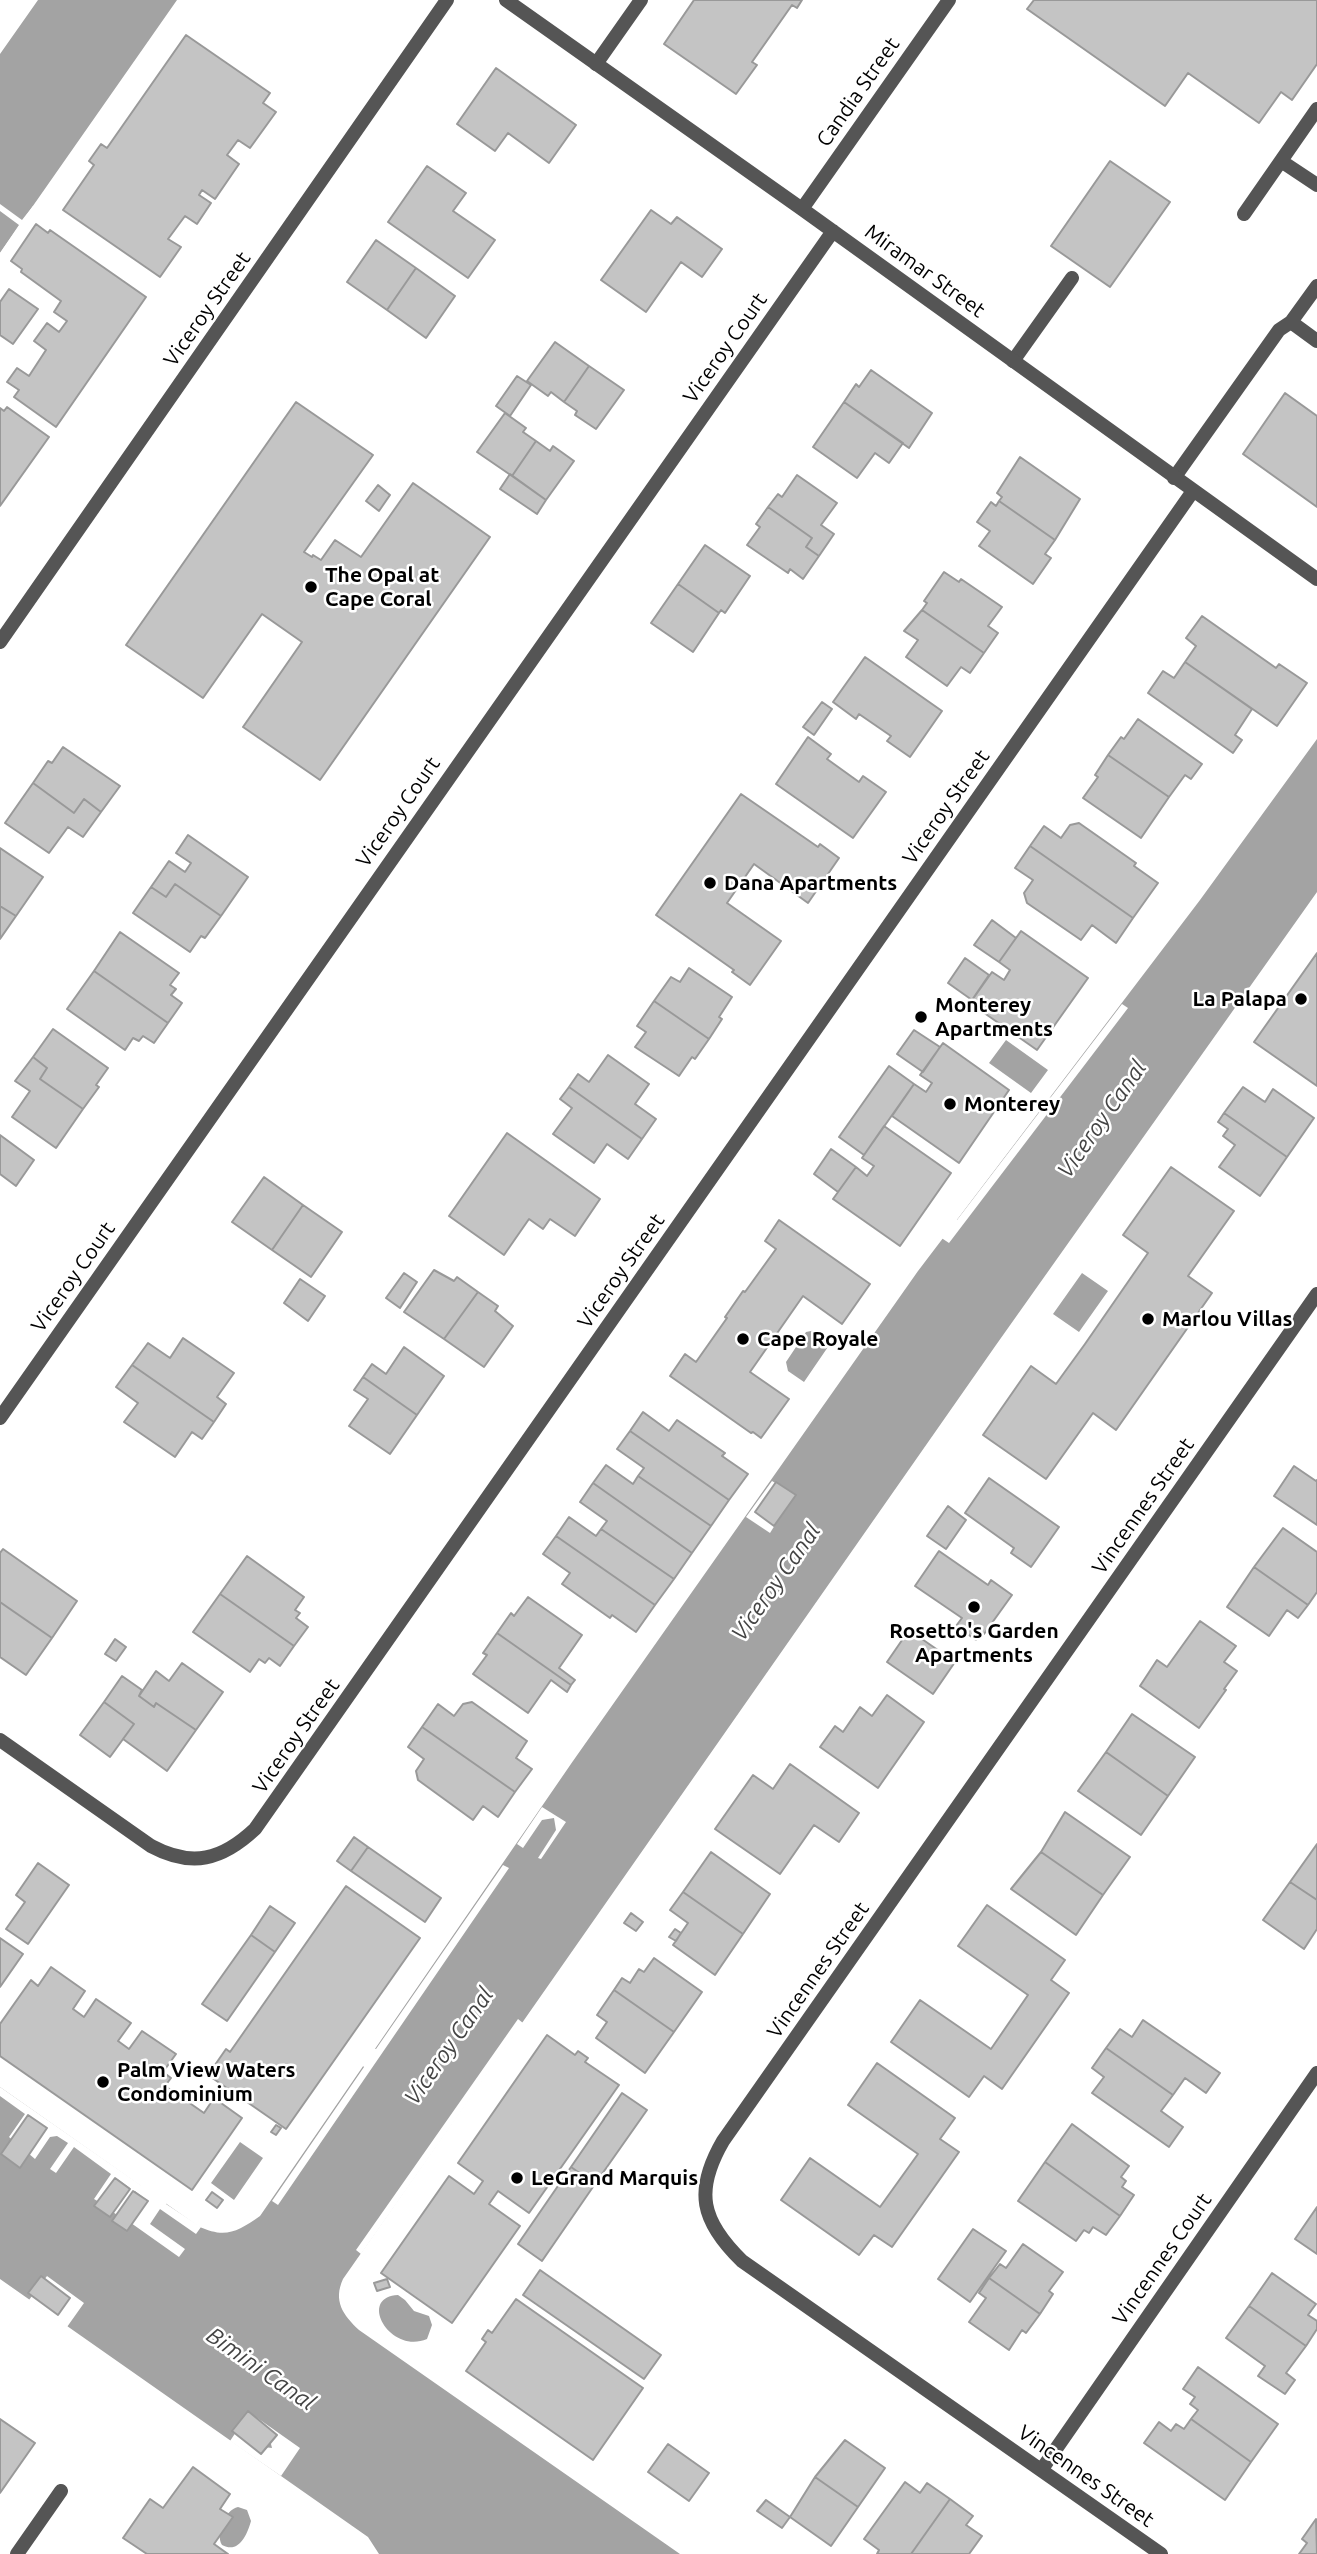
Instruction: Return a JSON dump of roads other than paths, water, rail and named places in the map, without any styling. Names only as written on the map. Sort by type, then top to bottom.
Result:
[{"type":"street","name":"Viceroy Street","points":[[0,642],[447,0]]},
{"type":"street","name":"Miramar Street","points":[[506,0],[1317,579]]},
{"type":"street","points":[[596,64],[641,0]]},
{"type":"street","name":"Candia Street","points":[[802,209],[950,0]]},
{"type":"street","points":[[1244,215],[1317,109]]},
{"type":"street","points":[[1281,161],[1317,185]]},
{"type":"street","name":"Viceroy Court","points":[[0,1418],[833,231]]},
{"type":"street","points":[[1013,361],[1072,278]]},
{"type":"street","points":[[1174,478],[1279,330],[1291,322],[1317,286]]},
{"type":"street","points":[[1291,322],[1317,341]]},
{"type":"street","name":"Viceroy Street","points":[[0,1740],[151,1846],[178,1858],[204,1859],[243,1840],[255,1829],[1193,491]]},
{"type":"street","name":"Vincennes Street","points":[[1161,2554],[742,2261],[721,2238],[713,2224],[705,2196],[708,2172],[723,2141],[1317,1294]]},
{"type":"street","name":"Vincennes Court","points":[[1042,2469],[1317,2073]]},
{"type":"street","points":[[17,2554],[61,2491]]},
{"type":"water","points":[[38,0],[177,0],[0,253],[0,54]]},
{"type":"water","points":[[1317,739],[1317,892],[996,1345],[343,2279],[340,2287],[341,2307],[359,2330],[680,2554],[379,2554],[368,2537],[0,2279],[0,2087],[198,2226],[216,2232],[230,2232],[260,2216],[573,1761],[918,1271],[1200,900]]},
{"type":"water","points":[[1006,1040],[1048,1070],[1031,1093],[989,1063]]},
{"type":"water","points":[[1082,1273],[1108,1291],[1079,1332],[1053,1314]]},
{"type":"water","points":[[816,1330],[832,1341],[804,1382],[788,1371],[786,1362],[806,1332]]},
{"type":"water","points":[[240,2142],[263,2158],[234,2200],[211,2183]]},
{"type":"water","points":[[398,2295],[414,2311],[429,2316],[432,2325],[427,2339],[413,2342],[401,2339],[383,2324],[379,2314],[380,2305],[386,2298]]},
{"type":"water","points":[[238,2507],[247,2510],[251,2521],[247,2532],[238,2545],[222,2545],[220,2534],[225,2517]]},
{"type":"place","name":"The Opal at Cape Coral","points":[[311,587]]},
{"type":"place","name":"Dana Apartments","points":[[710,883]]},
{"type":"place","name":"La Palapa","points":[[1301,999]]},
{"type":"place","name":"Monterey Apartments","points":[[921,1017]]},
{"type":"place","name":"Monterey","points":[[950,1104]]},
{"type":"place","name":"Marlou Villas","points":[[1148,1319]]},
{"type":"place","name":"Cape Royale","points":[[743,1339]]},
{"type":"place","name":"Rosetto's Garden Apartments","points":[[974,1607]]},
{"type":"place","name":"Palm View Waters Condominium","points":[[103,2082]]},
{"type":"place","name":"LeGrand Marquis","points":[[517,2178]]},
{"type":"water label","name":"Viceroy Canal","points":[[1102,1119]]},
{"type":"water label","name":"Viceroy Canal","points":[[776,1582]]},
{"type":"water label","name":"Viceroy Canal","points":[[449,2046]]},
{"type":"water label","name":"Bimini Canal","points":[[261,2369]]}]
